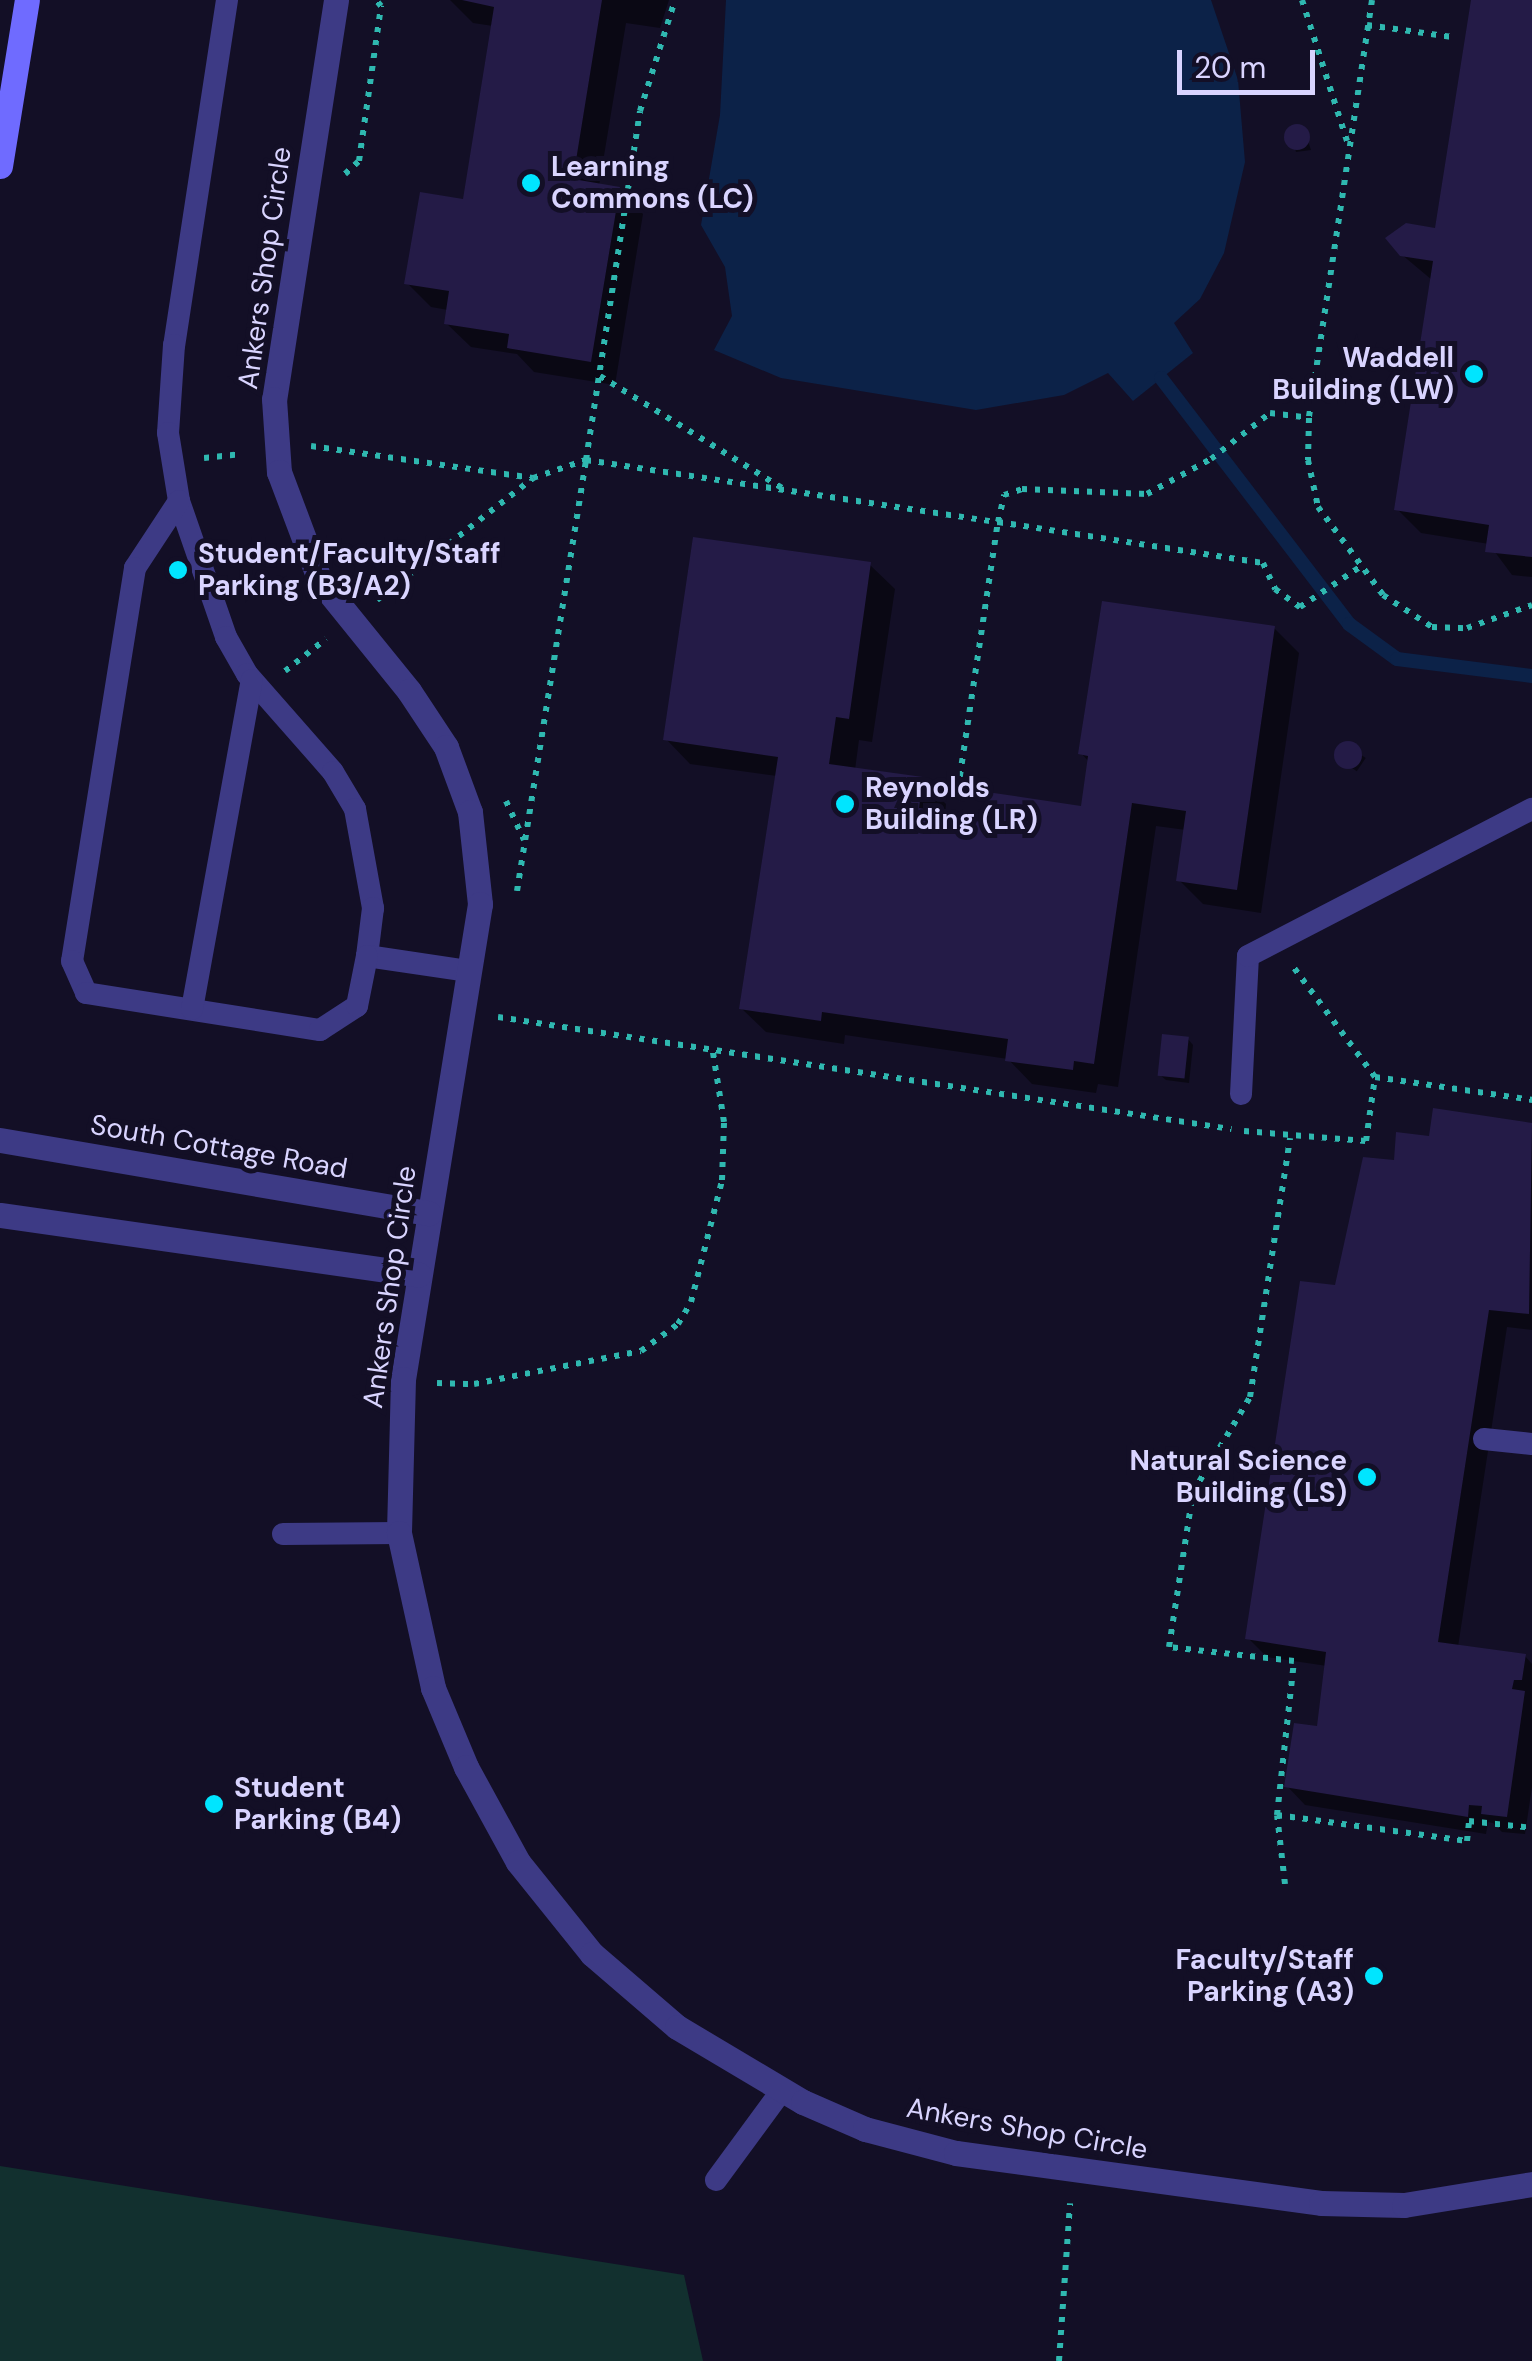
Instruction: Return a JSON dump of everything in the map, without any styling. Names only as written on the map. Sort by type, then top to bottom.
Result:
[{"type":"main road","points":[[0,166],[27,0]]},
{"type":"street","name":"Ankers Shop Circle","points":[[336,0],[274,399],[279,472],[320,581],[409,691],[446,747],[464,796],[480,904],[403,1379],[399,1533],[433,1688],[466,1767],[518,1862],[592,1954],[648,2003],[782,2090],[884,2134],[956,2153],[1320,2203],[1404,2204],[1532,2184]]},
{"type":"street","name":"South Cottage Road","points":[[0,1140],[428,1213]]},
{"type":"street","points":[[0,1215],[419,1275]]},
{"type":"lane","points":[[179,501],[135,568],[72,961],[86,993],[320,1030],[357,1006],[367,956],[374,908],[356,809],[333,772],[252,680],[226,636],[179,501],[168,433],[174,345],[227,0]]},
{"type":"lane","points":[[192,1010],[252,680]]},
{"type":"lane","points":[[1241,1094],[1248,956],[1532,809]]},
{"type":"lane","points":[[367,956],[468,971]]},
{"type":"lane","points":[[1484,1439],[1532,1444]]},
{"type":"lane","points":[[283,1534],[399,1533]]},
{"type":"lane","points":[[716,2180],[782,2090]]},
{"type":"path","points":[[339,179],[359,161],[382,6],[376,0]]},
{"type":"path","points":[[516,900],[640,111],[675,0]]},
{"type":"path","points":[[1302,0],[1349,148]]},
{"type":"path","points":[[1372,0],[1309,418],[1308,460],[1318,506],[1360,567],[1395,605],[1432,627],[1467,628],[1532,605]]},
{"type":"path","points":[[1367,26],[1452,37]]},
{"type":"path","points":[[600,376],[788,491]]},
{"type":"path","points":[[956,802],[1004,495],[1022,489],[1148,494],[1211,459],[1270,413],[1309,418]]},
{"type":"path","points":[[312,428],[317,465]]},
{"type":"path","points":[[300,446],[533,478]]},
{"type":"path","points":[[196,458],[232,455]]},
{"type":"path","points":[[372,604],[533,478],[586,460],[1262,563],[1276,589],[1300,607],[1360,567]]},
{"type":"path","points":[[365,586],[372,604],[386,614]]},
{"type":"path","points":[[284,672],[328,638]]},
{"type":"path","points":[[503,794],[524,841]]},
{"type":"path","points":[[501,998],[498,1018],[712,1046],[1290,1138],[1366,1140],[1374,1077],[1275,943]]},
{"type":"path","points":[[426,1382],[474,1384],[641,1350],[678,1324],[692,1302],[722,1180],[724,1122],[712,1046]]},
{"type":"path","points":[[1374,1077],[1532,1100]]},
{"type":"path","points":[[1284,1884],[1276,1815],[1294,1661],[1169,1648],[1192,1492],[1250,1397],[1290,1138]]},
{"type":"path","points":[[1276,1815],[1468,1841],[1469,1821],[1532,1828]]},
{"type":"path","points":[[1059,2361],[1074,2170]]},
{"type":"green space","points":[[0,2166],[684,2275],[703,2361],[0,2361]]},
{"type":"water","points":[[726,0],[1211,0],[1238,80],[1245,162],[1224,253],[1200,299],[1174,323],[1193,353],[1133,401],[1108,373],[1064,395],[976,410],[781,378],[714,350],[732,316],[725,267],[701,225],[720,115]]},
{"type":"building","name":"Learning Commons (LC)","points":[[462,0],[602,0],[573,179],[620,187],[591,362],[507,348],[509,334],[444,324],[449,291],[404,284],[420,192],[463,199],[494,7]]},
{"type":"building","name":"Waddell Building (LW)","points":[[1471,0],[1532,0],[1532,557],[1485,552],[1489,525],[1394,510],[1433,261],[1400,256],[1385,238],[1406,223],[1435,228]]},
{"type":"building","points":[[1297,124],[1306,128],[1310,137],[1306,146],[1297,150],[1288,146],[1284,137],[1288,128]]},
{"type":"building","name":"Reynolds Building (LR)","points":[[693,537],[871,562],[849,719],[836,717],[829,764],[923,777],[919,808],[983,818],[987,792],[1081,806],[1088,756],[1078,754],[1102,601],[1275,626],[1237,890],[1176,881],[1186,811],[1132,803],[1094,1064],[1074,1061],[1073,1070],[1005,1061],[1008,1039],[822,1012],[821,1021],[739,1009],[778,757],[663,740]]},
{"type":"building","points":[[1348,741],[1358,745],[1362,755],[1358,765],[1348,769],[1338,765],[1334,755],[1338,745]]},
{"type":"building","points":[[1162,1034],[1189,1037],[1184,1079],[1158,1076]]},
{"type":"building","name":"Natural Science Building (LS)","points":[[1433,1108],[1532,1123],[1529,1314],[1489,1310],[1438,1642],[1526,1654],[1522,1680],[1514,1680],[1512,1689],[1525,1691],[1507,1817],[1481,1814],[1482,1806],[1469,1805],[1468,1817],[1284,1787],[1294,1723],[1317,1726],[1326,1652],[1245,1639],[1300,1281],[1335,1285],[1363,1157],[1394,1160],[1396,1132],[1429,1136]]},
{"type":"waterway","points":[[1161,378],[1349,624],[1397,659],[1532,676]]},
{"type":"place","name":"Learning Commons (LC)","points":[[531,183]]},
{"type":"place","name":"Waddell Building (LW)","points":[[1474,374]]},
{"type":"place","name":"Student/Faculty/Staff Parking (B3/A2)","points":[[178,570]]},
{"type":"place","name":"Reynolds Building (LR)","points":[[845,804]]},
{"type":"place","name":"Natural Science Building (LS)","points":[[1367,1477]]},
{"type":"place","name":"Student Parking (B4)","points":[[214,1804]]},
{"type":"place","name":"Faculty/Staff Parking (A3)","points":[[1374,1976]]}]
